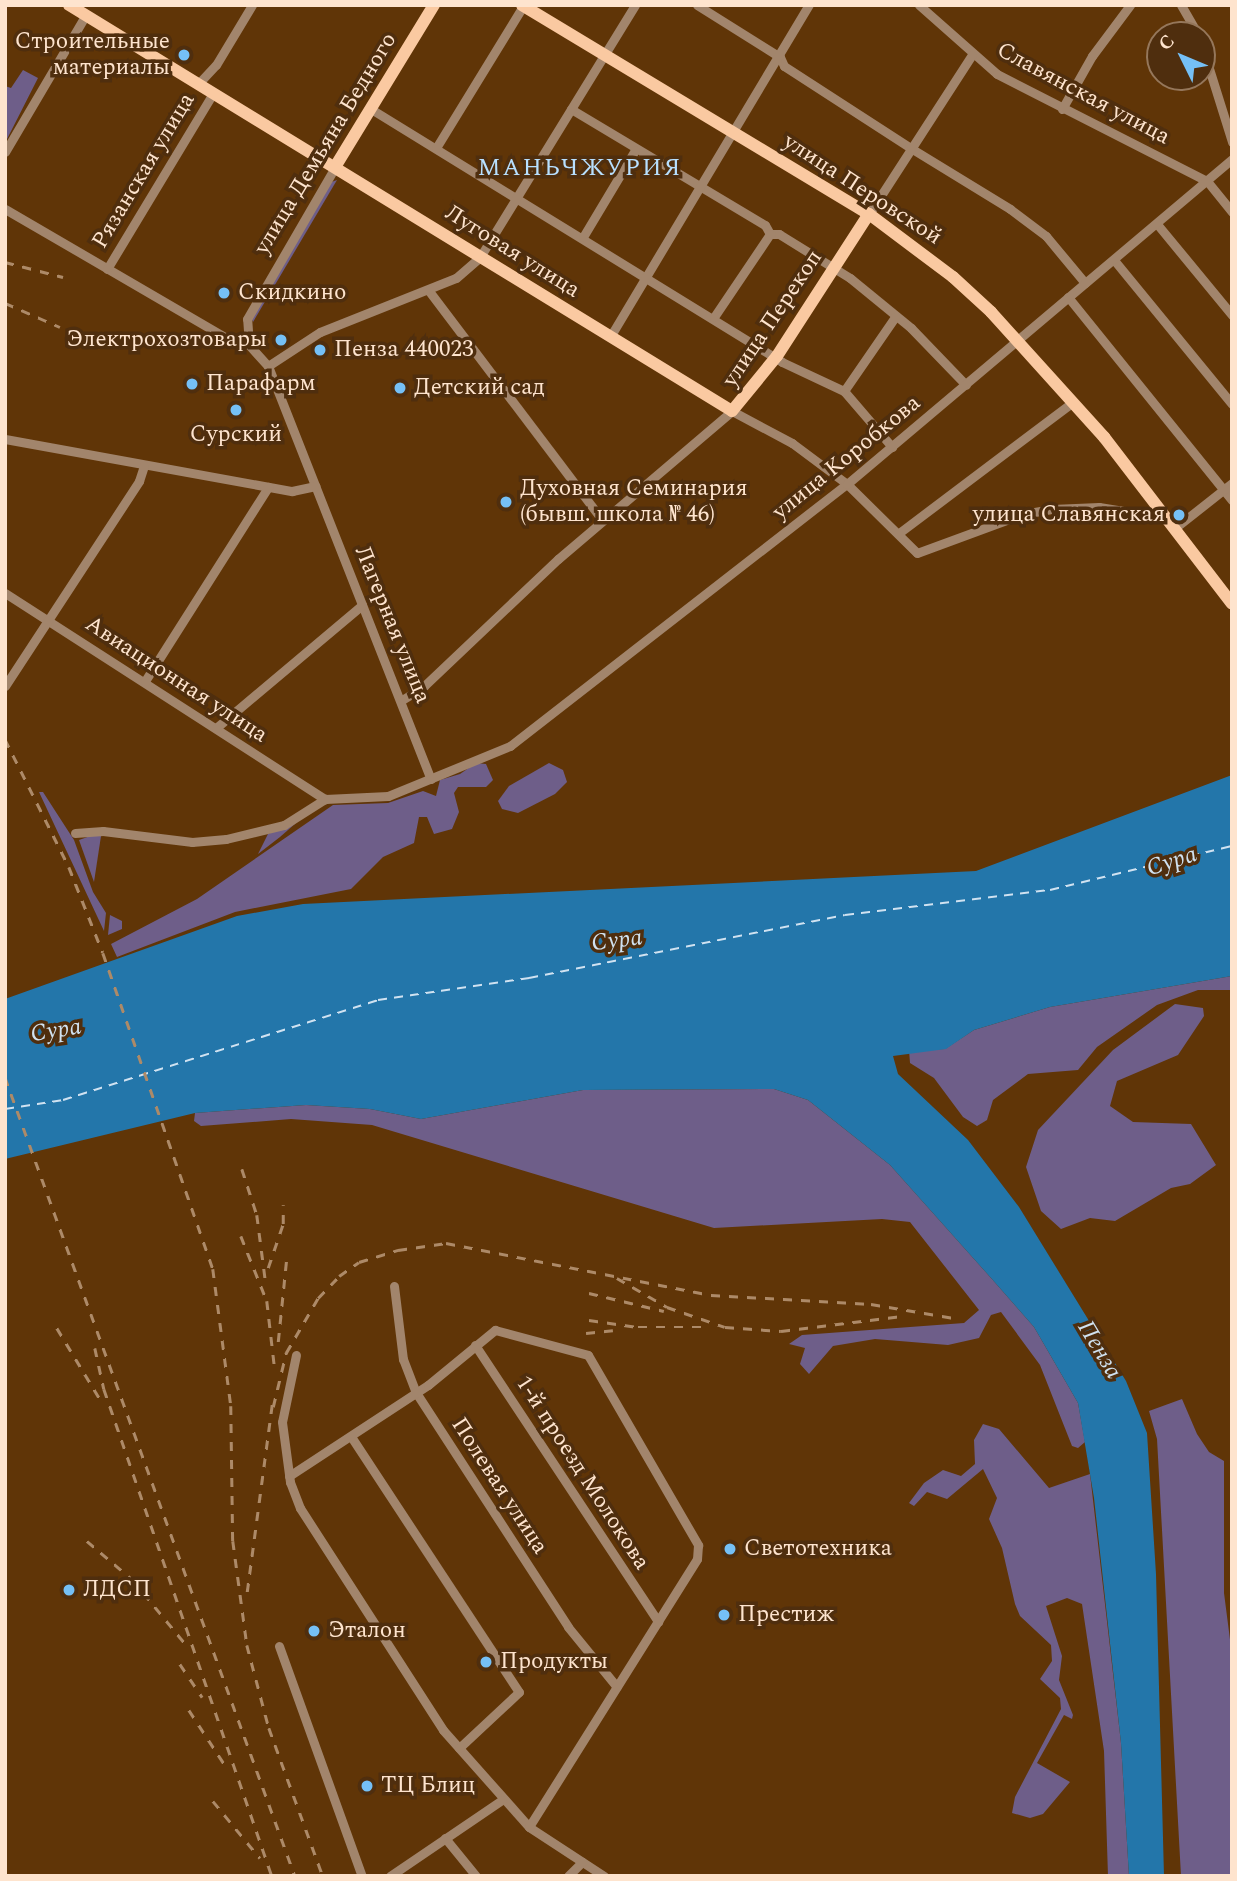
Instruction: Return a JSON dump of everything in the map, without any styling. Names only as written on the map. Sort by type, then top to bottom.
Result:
[{"type":"main road","name":"улица Демьяна Бедного","points":[[335,167],[435,5]]},
{"type":"main road","name":"улица Перовской","points":[[523,6],[869,214],[953,277],[1017,340],[1073,402],[1171,523],[1232,604]]},
{"type":"main road","name":"Луговая улица","points":[[76,9],[732,411]]},
{"type":"main road","name":"улица Перекоп","points":[[732,411],[777,356],[869,214]]},
{"type":"street","points":[[198,84],[216,65],[252,5]]},
{"type":"street","points":[[5,209],[225,338],[249,345],[268,366],[320,332],[429,291],[456,278],[481,257],[635,5]]},
{"type":"street","points":[[696,5],[780,57],[784,66],[909,147],[970,181],[1019,216],[1046,236],[1085,283]]},
{"type":"street","points":[[610,337],[735,134],[809,5]]},
{"type":"street","name":"Славянская улица","points":[[919,5],[972,55],[1062,109],[1207,181],[1232,212]]},
{"type":"street","points":[[1062,109],[1091,56],[1130,5]]},
{"type":"street","points":[[1181,5],[1190,21]]},
{"type":"street","points":[[436,148],[523,6]]},
{"type":"street","points":[[5,152],[76,9]]},
{"type":"street","name":"улица Перекоп","points":[[869,214],[909,147],[972,55]]},
{"type":"street","points":[[1216,91],[1232,142]]},
{"type":"street","name":"Рязанская улица","points":[[107,269],[213,93]]},
{"type":"street","points":[[370,109],[714,317],[777,356],[782,362],[844,391],[892,447]]},
{"type":"street","points":[[571,109],[635,150],[765,225],[770,234]]},
{"type":"street","points":[[583,237],[635,150]]},
{"type":"street","name":"улица Коробкова","points":[[326,799],[388,796],[510,746],[540,725],[848,484],[1232,159]]},
{"type":"street","name":"улица Демьяна Бедного","points":[[249,345],[247,318],[335,167]]},
{"type":"street","points":[[1157,224],[1232,315]]},
{"type":"street","points":[[770,234],[779,234],[834,267],[895,317],[966,385]]},
{"type":"street","points":[[714,317],[770,234]]},
{"type":"street","points":[[1114,260],[1232,404]]},
{"type":"street","points":[[429,291],[602,520]]},
{"type":"street","points":[[1068,297],[1232,500]]},
{"type":"street","points":[[844,391],[895,317]]},
{"type":"street","name":"Лагерная улица","points":[[268,366],[431,779]]},
{"type":"street","points":[[899,534],[1073,402]]},
{"type":"street","name":"улица Перекоп","points":[[402,700],[447,665],[602,520],[706,438],[732,411]]},
{"type":"street","name":"Луговая улица","points":[[732,411],[792,443],[848,484],[916,553],[1023,514],[1052,509],[1099,507],[1171,523]]},
{"type":"street","points":[[5,439],[292,492],[315,486]]},
{"type":"street","points":[[5,686],[139,481],[144,466]]},
{"type":"street","points":[[1171,523],[1232,483]]},
{"type":"street","points":[[145,681],[268,487]]},
{"type":"street","name":"Авиационная улица","points":[[5,593],[326,799]]},
{"type":"street","points":[[216,728],[362,605]]},
{"type":"street","points":[[75,833],[113,832],[192,842],[226,839],[284,825],[326,799]]},
{"type":"street","name":"Полевая улица","points":[[394,1286],[403,1359],[415,1391],[568,1627],[617,1687]]},
{"type":"street","points":[[289,1476],[352,1438],[495,1330],[588,1355],[698,1545],[697,1559],[529,1827]]},
{"type":"street","name":"1-й проезд Молокова","points":[[475,1345],[658,1622]]},
{"type":"street","points":[[296,1355],[282,1422],[289,1476],[300,1508],[459,1748],[502,1800],[529,1827],[604,1876]]},
{"type":"street","points":[[352,1438],[519,1692],[459,1748]]},
{"type":"street","points":[[279,1646],[362,1876]]},
{"type":"street","points":[[390,1876],[502,1800]]},
{"type":"street","points":[[445,1838],[476,1876]]},
{"type":"street","points":[[568,1876],[582,1862]]},
{"type":"shaded area","points":[[23,70],[38,78],[5,143],[5,86],[11,88]]},
{"type":"shaded area","points":[[337,180],[253,322],[251,317],[329,183]]},
{"type":"shaded area","points":[[476,763],[486,764],[493,780],[486,787],[458,787],[454,793],[459,812],[452,829],[434,834],[427,817],[419,817],[414,843],[383,857],[351,889],[235,912],[117,957],[111,944],[197,899],[333,805],[388,803],[423,791],[436,796],[440,780],[460,774]]},
{"type":"shaded area","points":[[549,763],[563,770],[567,782],[555,794],[518,813],[502,809],[498,801],[509,786]]},
{"type":"shaded area","points":[[39,792],[43,792],[74,840],[93,892],[106,913],[104,931]]},
{"type":"shaded area","points":[[296,823],[280,837],[258,854],[268,834]]},
{"type":"shaded area","points":[[96,834],[101,836],[94,882],[79,840]]},
{"type":"shaded area","points":[[110,915],[122,921],[122,929],[108,935]]},
{"type":"shaded area","points":[[1232,976],[1232,990],[1198,990],[1157,1005],[1097,1047],[1078,1070],[1028,1074],[993,1100],[987,1120],[977,1126],[963,1117],[934,1078],[910,1063],[909,1050],[945,1049],[974,1030],[1050,1007]]},
{"type":"shaded area","points":[[1175,1004],[1203,1008],[1204,1016],[1178,1055],[1117,1081],[1110,1106],[1133,1122],[1191,1124],[1216,1165],[1190,1184],[1171,1188],[1115,1221],[1090,1218],[1061,1229],[1041,1211],[1026,1167],[1038,1130],[1113,1050]]},
{"type":"shaded area","points":[[774,1089],[808,1100],[890,1165],[991,1278],[1034,1327],[1078,1403],[1085,1442],[1078,1448],[1072,1446],[1040,1365],[1001,1312],[991,1315],[979,1338],[948,1345],[875,1339],[833,1346],[809,1374],[800,1364],[805,1348],[789,1344],[802,1335],[964,1323],[979,1310],[910,1222],[882,1219],[714,1228],[372,1125],[291,1119],[201,1126],[194,1121],[195,1113],[306,1105],[370,1109],[421,1119],[583,1090]]},
{"type":"shaded area","points":[[1182,1399],[1197,1434],[1209,1452],[1224,1461],[1224,1593],[1232,1655],[1232,1876],[1181,1876],[1157,1439],[1149,1411]]},
{"type":"shaded area","points":[[983,1424],[999,1429],[1049,1488],[1090,1474],[1121,1743],[1129,1876],[1108,1876],[1104,1751],[1082,1604],[1067,1598],[1046,1606],[1062,1656],[1059,1680],[1073,1715],[1072,1719],[1064,1715],[1037,1763],[1070,1782],[1043,1814],[1030,1818],[1012,1813],[1015,1797],[1061,1709],[1060,1698],[1040,1679],[1052,1661],[1051,1645],[1020,1616],[1015,1604],[1002,1548],[989,1519],[997,1498],[983,1469],[947,1499],[927,1492],[914,1506],[909,1503],[924,1483],[943,1470],[961,1476],[975,1464],[974,1440]]},
{"type":"water","points":[[1232,775],[1232,976],[1050,1007],[974,1030],[946,1049],[893,1056],[898,1074],[968,1140],[1019,1207],[1126,1381],[1147,1433],[1156,1574],[1164,1876],[1129,1876],[1121,1743],[1094,1498],[1078,1403],[1034,1327],[991,1278],[890,1165],[808,1100],[774,1089],[583,1090],[421,1119],[370,1109],[306,1105],[195,1113],[5,1159],[5,999],[237,916],[303,904],[976,871]]},
{"type":"ferry route","points":[[5,1109],[63,1100],[378,1000],[529,978],[845,915],[1050,890],[1232,846]]},
{"type":"railway","points":[[5,262],[63,277]]},
{"type":"railway","points":[[5,303],[60,327]]},
{"type":"railway","points":[[5,739],[69,867],[103,953],[213,1269],[231,1406],[233,1541],[247,1645],[269,1728],[323,1876]]},
{"type":"railway","points":[[5,1077],[295,1876]]},
{"type":"railway","points":[[242,1169],[257,1215],[266,1284]]},
{"type":"railway","points":[[268,1268],[283,1224],[283,1205]]},
{"type":"railway","points":[[241,1236],[267,1301],[275,1370]]},
{"type":"railway","points":[[273,1407],[286,1353],[318,1298],[339,1276],[359,1262],[398,1250],[446,1243],[711,1295],[871,1304],[954,1318]]},
{"type":"railway","points":[[278,1342],[287,1253]]},
{"type":"railway","points":[[617,1278],[667,1307],[725,1327],[781,1331],[902,1316]]},
{"type":"railway","points":[[589,1293],[664,1311]]},
{"type":"railway","points":[[589,1320],[638,1327],[708,1327]]},
{"type":"railway","points":[[57,1328],[103,1404]]},
{"type":"railway","points":[[586,1333],[613,1330]]},
{"type":"railway","points":[[95,1348],[104,1389],[272,1876]]},
{"type":"railway","points":[[247,1592],[273,1398]]},
{"type":"railway","points":[[87,1541],[132,1579],[184,1642]]},
{"type":"railway","points":[[180,1664],[202,1697]]},
{"type":"railway","points":[[189,1710],[225,1765]]},
{"type":"railway","points":[[213,1801],[260,1858]]},
{"type":"place","name":"Строительные материалы","points":[[184,55]]},
{"type":"place","name":"Скидкино","points":[[224,293]]},
{"type":"place","name":"Электрохозтовары","points":[[281,340]]},
{"type":"place","name":"Пенза 440023","points":[[320,350]]},
{"type":"place","name":"Парафарм","points":[[192,384]]},
{"type":"place","name":"Детский сад","points":[[400,388]]},
{"type":"place","name":"Сурский","points":[[236,410]]},
{"type":"place","name":"Духовная Семинария (бывш. школа № 46)","points":[[506,502]]},
{"type":"place","name":"улица Славянская","points":[[1179,515]]},
{"type":"place","name":"Светотехника","points":[[730,1549]]},
{"type":"place","name":"ЛДСП","points":[[69,1590]]},
{"type":"place","name":"Престиж","points":[[724,1615]]},
{"type":"place","name":"Эталон","points":[[314,1631]]},
{"type":"place","name":"Продукты","points":[[486,1662]]},
{"type":"place","name":"ТЦ Блиц","points":[[367,1786]]},
{"type":"district","name":"МАНЬЧЖУРИЯ","points":[[580,169]]},
{"type":"water label","name":"Сура","points":[[1172,862]]},
{"type":"water label","name":"Сура","points":[[617,941]]},
{"type":"water label","name":"Сура","points":[[56,1031]]},
{"type":"water label","name":"Пенза","points":[[1099,1350]]}]
